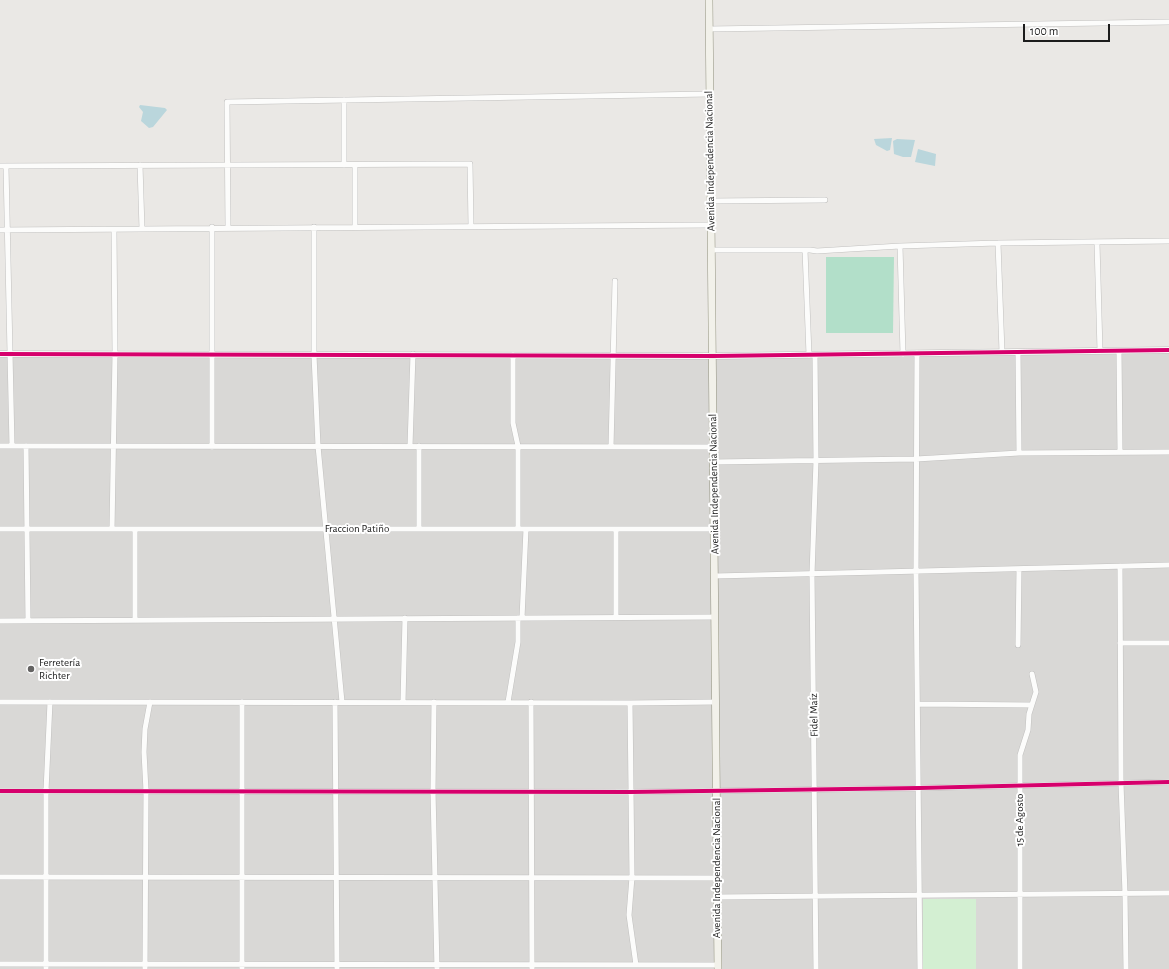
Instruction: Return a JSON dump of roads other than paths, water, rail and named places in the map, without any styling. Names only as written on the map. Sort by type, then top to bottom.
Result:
[{"type":"main road","name":"Avenida Independencia Nacional","points":[[709,0],[718,967]]},
{"type":"street","points":[[709,29],[1169,22]]},
{"type":"street","points":[[228,227],[227,102],[710,94]]},
{"type":"street","points":[[344,100],[344,165]]},
{"type":"street","points":[[0,166],[470,164],[471,226]]},
{"type":"street","points":[[140,165],[142,229]]},
{"type":"street","points":[[355,165],[356,226]]},
{"type":"street","points":[[6,167],[12,446]]},
{"type":"street","points":[[711,201],[825,200]]},
{"type":"street","points":[[0,230],[114,230],[212,227],[711,225]]},
{"type":"street","points":[[212,227],[212,446]]},
{"type":"street","points":[[314,227],[314,355],[318,446],[327,529],[342,702]]},
{"type":"street","points":[[112,529],[115,354],[114,230]]},
{"type":"street","points":[[712,250],[805,250],[817,252],[900,246],[1169,241]]},
{"type":"street","points":[[998,243],[1002,352]]},
{"type":"street","points":[[1097,243],[1100,351]]},
{"type":"street","points":[[900,246],[903,354]]},
{"type":"street","name":"Fidel Maíz","points":[[805,250],[812,355],[816,461],[812,574],[815,789],[814,896],[816,969]]},
{"type":"street","points":[[611,447],[615,281]]},
{"type":"street","points":[[0,354],[713,356],[1169,350]]},
{"type":"street","points":[[1119,351],[1120,452]]},
{"type":"street","points":[[1018,352],[1019,453]]},
{"type":"street","points":[[410,446],[413,354]]},
{"type":"street","points":[[917,354],[916,572],[921,896],[920,969]]},
{"type":"street","points":[[514,355],[513,423],[518,446],[518,529]]},
{"type":"street","points":[[0,446],[714,447]]},
{"type":"street","points":[[26,446],[28,620]]},
{"type":"street","points":[[419,446],[419,529]]},
{"type":"street","points":[[714,462],[916,459],[1019,453],[1169,452]]},
{"type":"street","name":"Fraccion Patiño","points":[[0,529],[715,529]]},
{"type":"street","points":[[135,529],[135,620]]},
{"type":"street","points":[[508,702],[513,668],[518,648],[526,529]]},
{"type":"street","points":[[616,529],[616,617]]},
{"type":"street","points":[[715,576],[1169,565]]},
{"type":"street","points":[[1120,566],[1121,783],[1126,894],[1126,969]]},
{"type":"street","points":[[1018,645],[1019,569]]},
{"type":"street","points":[[0,621],[715,617]]},
{"type":"street","points":[[403,702],[405,618]]},
{"type":"street","points":[[1120,643],[1169,643]]},
{"type":"street","name":"15 de Agosto","points":[[1020,969],[1020,755],[1028,730],[1031,705],[1037,688],[1032,674]]},
{"type":"street","points":[[0,702],[716,702]]},
{"type":"street","points":[[47,966],[46,791],[50,702]]},
{"type":"street","points":[[145,966],[145,729],[150,702]]},
{"type":"street","points":[[242,702],[242,967]]},
{"type":"street","points":[[335,702],[335,876],[337,967]]},
{"type":"street","points":[[434,702],[433,791],[437,966]]},
{"type":"street","points":[[531,702],[532,967]]},
{"type":"street","points":[[630,703],[632,876],[629,915],[636,965]]},
{"type":"street","points":[[918,704],[1031,705]]},
{"type":"street","points":[[0,791],[630,792],[919,788],[1169,782]]},
{"type":"street","points":[[0,877],[632,876],[717,878]]},
{"type":"street","points":[[718,897],[1169,893]]},
{"type":"street","points":[[0,964],[47,966],[242,967],[607,967],[636,965],[718,967]]},
{"type":"water","points":[[140,105],[165,108],[167,110],[153,127],[149,128],[141,121],[143,112],[139,107]]},
{"type":"water","points":[[892,138],[890,150],[887,151],[876,145],[874,139]]},
{"type":"water","points":[[897,139],[915,140],[911,157],[903,157],[894,154],[893,141]]},
{"type":"water","points":[[918,149],[936,154],[935,166],[915,162]]},
{"type":"place","name":"Ferretería Richter","points":[[31,669]]}]
